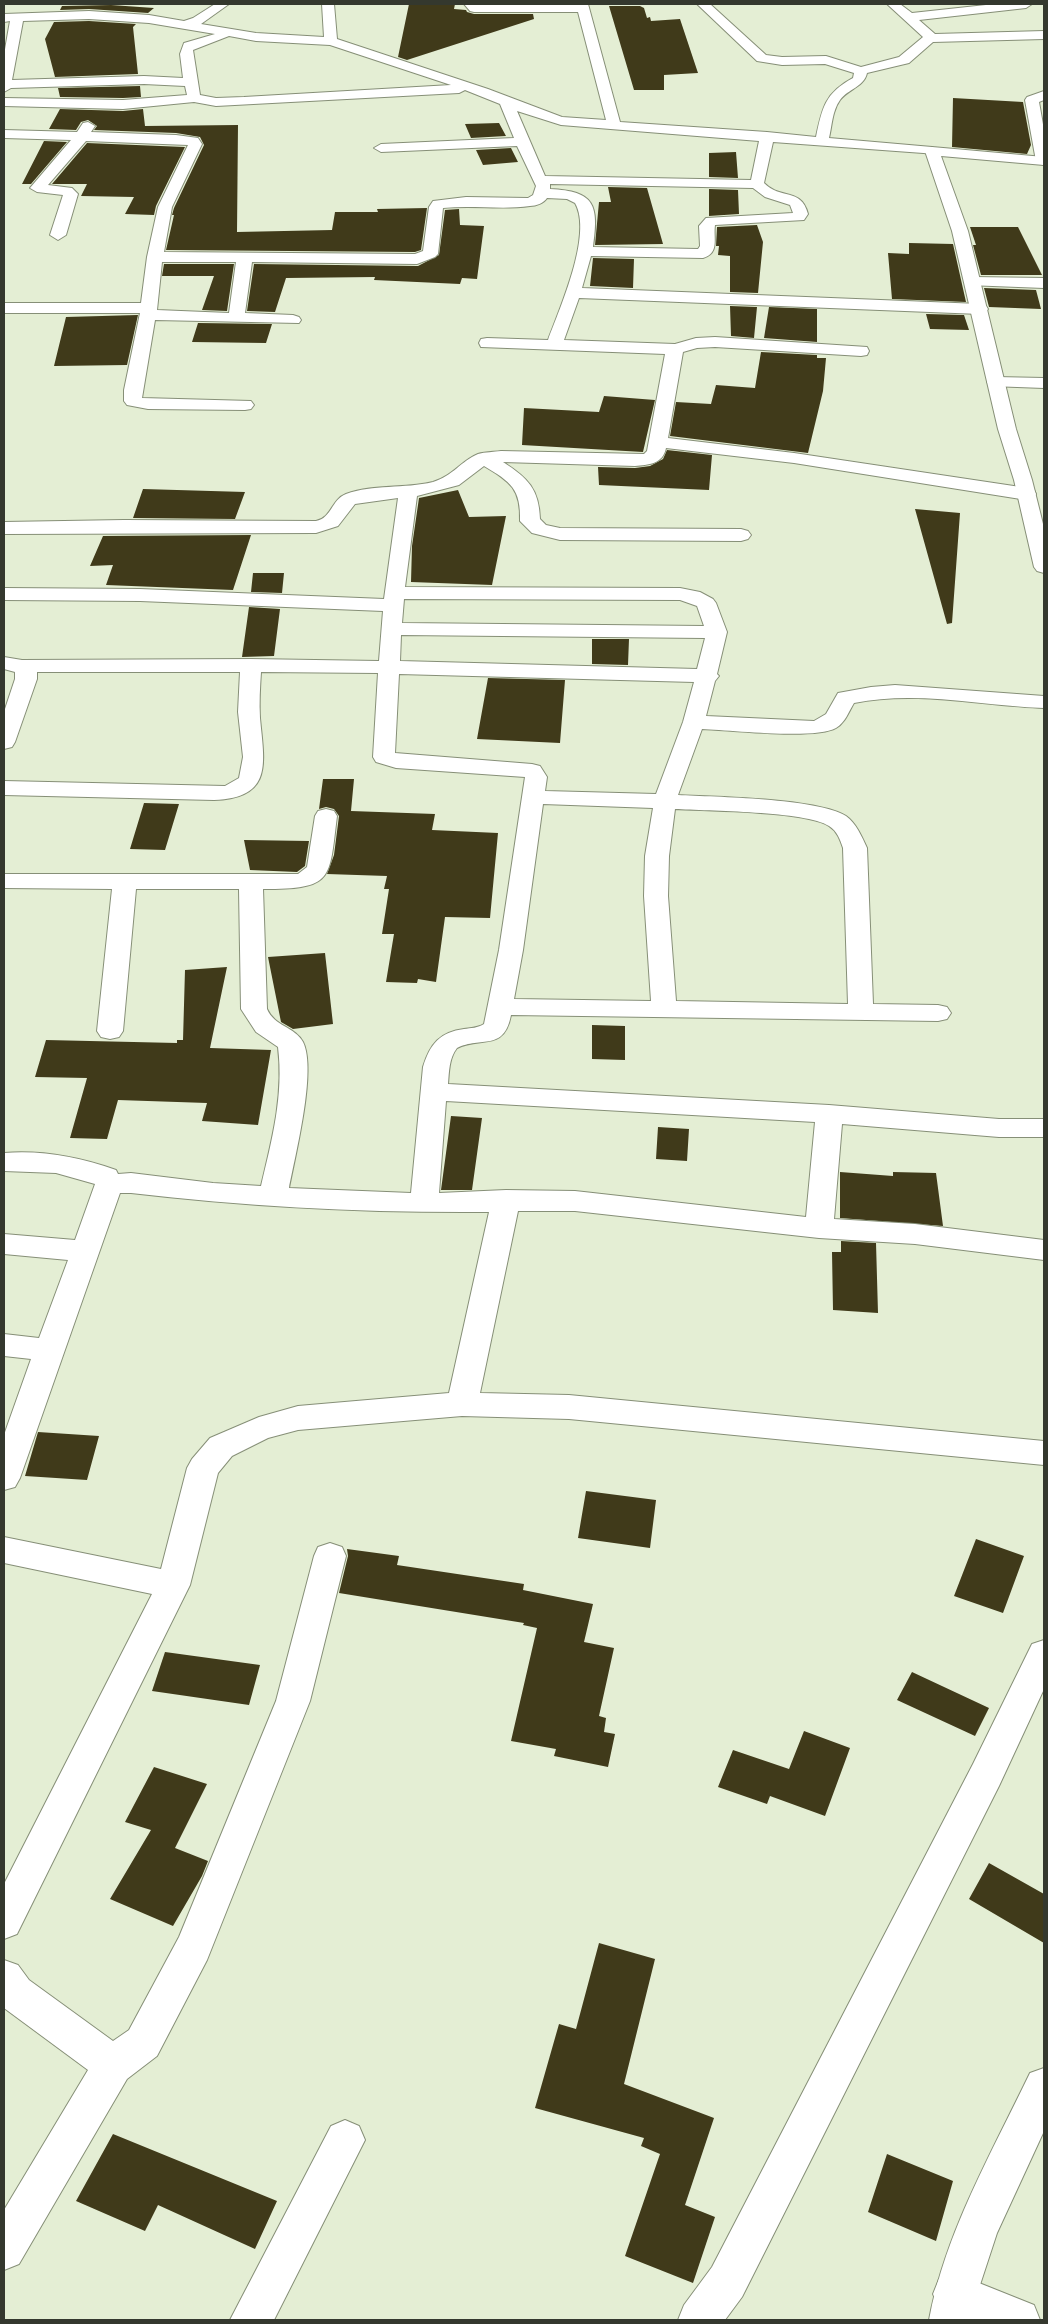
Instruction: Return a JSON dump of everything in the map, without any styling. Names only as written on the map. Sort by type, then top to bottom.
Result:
[{"type":"street","points":[[89,16],[104,4]]},
{"type":"street","points":[[188,24],[198,21],[223,4]]},
{"type":"street","points":[[328,4],[331,41]]},
{"type":"street","points":[[470,4],[474,8],[583,6],[599,61],[614,126]]},
{"type":"street","points":[[703,4],[762,58],[782,61],[826,60],[861,71],[904,60],[914,53],[918,45],[930,38],[1044,35]]},
{"type":"street","points":[[893,4],[928,33],[930,38]]},
{"type":"street","points":[[910,17],[1026,4]]},
{"type":"street","points":[[192,82],[120,80],[4,85],[10,18],[89,16],[149,19],[188,24],[256,38],[331,41],[471,88],[532,112],[561,121],[822,140],[1044,161],[1032,100],[1044,95]]},
{"type":"street","points":[[194,98],[186,55],[189,46],[227,33]]},
{"type":"street","points":[[822,140],[831,100],[845,86],[859,80],[861,71]]},
{"type":"street","points":[[4,102],[137,106],[194,98],[216,102],[244,101],[471,88]]},
{"type":"street","points":[[154,257],[417,259],[426,257],[430,254],[436,207],[438,204],[466,201],[530,202],[540,198],[542,186],[506,101]]},
{"type":"street","points":[[58,235],[71,194],[67,191],[37,188],[82,136],[101,105]]},
{"type":"street","points":[[4,134],[193,141],[195,144],[165,207],[154,257],[149,312],[132,390],[133,401],[148,404],[245,405]]},
{"type":"street","points":[[761,193],[767,136]]},
{"type":"street","points":[[381,148],[522,142]]},
{"type":"street","points":[[932,151],[960,231],[1007,429],[1026,494],[1044,567]]},
{"type":"street","points":[[542,186],[761,193],[792,199],[800,205],[801,214],[799,217],[711,221],[707,226],[708,247],[703,253],[584,251]]},
{"type":"street","points":[[542,186],[572,196],[585,205],[588,234],[574,293],[554,345]]},
{"type":"street","points":[[236,318],[245,258]]},
{"type":"street","points":[[973,282],[1044,283]]},
{"type":"street","points":[[574,293],[980,309]]},
{"type":"street","points":[[4,308],[149,312],[293,320]]},
{"type":"street","points":[[486,343],[676,349],[696,343],[715,342],[862,352]]},
{"type":"street","points":[[4,528],[115,526],[316,527],[333,523],[338,518],[343,504],[348,500],[363,496],[446,484],[461,478],[471,467],[486,458],[517,456],[635,461],[649,459],[656,453],[667,400],[672,357],[676,349]]},
{"type":"street","points":[[996,382],[1044,383]]},
{"type":"street","points":[[658,442],[794,458],[1026,494]]},
{"type":"street","points":[[486,458],[509,474],[526,492],[529,500],[530,521],[540,530],[560,534],[590,535],[740,535]]},
{"type":"street","points":[[408,491],[394,599],[393,629],[388,666],[383,752],[386,759],[532,771],[536,777],[501,1008],[496,1026],[492,1032],[460,1037],[449,1041],[442,1048],[436,1067],[424,1202]]},
{"type":"street","points":[[4,594],[394,599],[687,595],[701,599],[706,603],[717,632],[708,676],[694,722],[665,801],[657,856],[656,896],[664,1010]]},
{"type":"street","points":[[393,629],[717,632]]},
{"type":"street","points":[[13,665],[388,666],[708,676]]},
{"type":"street","points":[[4,742],[26,679],[26,672],[13,665]]},
{"type":"street","points":[[4,788],[209,793],[230,792],[239,788],[252,774],[254,762],[249,712],[251,665]]},
{"type":"street","points":[[694,722],[814,728],[826,726],[834,720],[846,698],[880,691],[905,691],[1044,702]]},
{"type":"street","points":[[534,797],[665,801],[799,812],[834,819],[843,826],[855,848],[861,1012]]},
{"type":"street","points":[[4,881],[251,882],[305,880],[314,875],[319,868],[326,816]]},
{"type":"street","points":[[110,1031],[125,882]]},
{"type":"street","points":[[251,882],[254,1009],[258,1020],[266,1029],[291,1044],[293,1056],[294,1077],[290,1112],[273,1196]]},
{"type":"street","points":[[501,1008],[938,1013]]},
{"type":"street","points":[[434,1092],[829,1114],[999,1128],[1044,1128]]},
{"type":"street","points":[[819,1228],[829,1114]]},
{"type":"street","points":[[4,1162],[49,1161],[81,1168],[106,1177],[109,1184],[4,1478]]},
{"type":"street","points":[[109,1184],[131,1183],[213,1193],[392,1203],[506,1200],[575,1201],[819,1228],[915,1234],[1044,1250]]},
{"type":"street","points":[[462,1404],[506,1200]]},
{"type":"street","points":[[4,1244],[85,1251]]},
{"type":"street","points":[[4,1345],[50,1350]]},
{"type":"street","points":[[4,1922],[173,1585],[203,1468],[221,1447],[259,1428],[298,1418],[462,1404],[569,1407],[1044,1453]]},
{"type":"street","points":[[4,1550],[173,1585]]},
{"type":"street","points":[[4,2249],[113,2065],[143,2043],[194,1947],[294,1701],[330,1556]]},
{"type":"street","points":[[699,2320],[731,2273],[986,1775],[1044,1654]]},
{"type":"street","points":[[4,1978],[14,1993],[113,2065]]},
{"type":"street","points":[[1020,2320],[952,2307],[982,2223],[1044,2086]]},
{"type":"street","points":[[251,2320],[345,2140]]},
{"type":"building","points":[[409,4],[455,4],[454,9],[466,10],[474,14],[533,14],[534,19],[407,60],[398,57]]},
{"type":"building","points":[[111,5],[154,8],[148,13],[89,9],[60,10],[62,6]]},
{"type":"building","points":[[609,6],[640,6],[644,8],[647,18],[650,17],[651,21],[680,19],[698,73],[664,75],[664,90],[634,90]]},
{"type":"building","points":[[89,21],[136,24],[133,27],[138,74],[55,77],[45,39],[54,22]]},
{"type":"building","points":[[140,86],[141,97],[123,98],[60,97],[58,88]]},
{"type":"building","points":[[953,98],[1023,102],[1031,145],[1027,154],[952,147]]},
{"type":"building","points":[[60,109],[123,111],[143,109],[145,126],[238,125],[237,232],[332,230],[335,212],[378,212],[377,209],[427,208],[421,250],[415,252],[166,250],[174,208],[204,145],[200,137],[176,133],[94,130],[97,126],[88,120],[81,122],[76,130],[49,129]]},
{"type":"building","points":[[499,123],[506,136],[471,138],[465,124]]},
{"type":"building","points":[[44,141],[67,142],[31,184],[22,184]]},
{"type":"building","points":[[87,143],[185,147],[156,206],[154,215],[125,214],[134,197],[81,196],[87,184],[52,184]]},
{"type":"building","points":[[511,148],[518,162],[483,165],[476,150]]},
{"type":"building","points":[[736,152],[738,178],[709,177],[709,153]]},
{"type":"building","points":[[608,187],[647,188],[663,244],[595,245],[599,202],[611,202]]},
{"type":"building","points":[[709,189],[738,190],[739,214],[709,216]]},
{"type":"building","points":[[459,209],[460,225],[484,226],[477,279],[462,278],[460,284],[374,280],[375,277],[286,278],[275,312],[247,311],[254,264],[418,266],[439,255],[445,210]]},
{"type":"building","points":[[757,225],[763,242],[758,293],[730,292],[730,256],[718,255],[719,246],[716,246],[717,227]]},
{"type":"building","points":[[970,227],[1018,227],[1042,275],[981,275],[973,245],[976,245]]},
{"type":"building","points":[[909,243],[953,244],[966,302],[892,299],[888,253],[909,254]]},
{"type":"building","points":[[593,258],[634,259],[633,288],[590,286]]},
{"type":"building","points":[[164,264],[234,264],[227,311],[202,310],[214,276],[162,276]]},
{"type":"building","points":[[984,288],[1036,290],[1041,309],[989,307]]},
{"type":"building","points":[[730,306],[757,307],[754,338],[731,336]]},
{"type":"building","points":[[769,307],[817,309],[817,342],[764,338]]},
{"type":"building","points":[[926,314],[964,315],[969,330],[930,329]]},
{"type":"building","points":[[138,315],[127,365],[54,366],[66,317]]},
{"type":"building","points":[[198,323],[272,324],[266,343],[192,342]]},
{"type":"building","points":[[761,352],[817,355],[817,358],[826,358],[823,391],[808,453],[670,436],[676,402],[711,404],[716,385],[755,388]]},
{"type":"building","points":[[604,396],[655,400],[643,452],[522,445],[524,408],[599,412]]},
{"type":"building","points":[[667,450],[712,455],[709,490],[599,485],[598,467],[635,468],[650,466],[663,459]]},
{"type":"building","points":[[143,489],[245,492],[235,519],[133,518]]},
{"type":"building","points":[[458,490],[469,517],[506,516],[492,585],[411,582],[412,546],[419,498]]},
{"type":"building","points":[[915,509],[960,513],[952,623],[947,624]]},
{"type":"building","points":[[251,535],[233,590],[106,585],[113,565],[90,566],[103,536]]},
{"type":"building","points":[[253,573],[284,573],[282,593],[251,592]]},
{"type":"building","points":[[249,607],[280,609],[274,656],[242,657]]},
{"type":"building","points":[[592,639],[629,639],[628,665],[592,664]]},
{"type":"building","points":[[488,678],[565,680],[560,743],[477,739]]},
{"type":"building","points":[[323,779],[354,779],[351,811],[435,814],[432,830],[498,833],[490,918],[445,917],[436,982],[418,979],[417,983],[386,982],[394,934],[382,934],[389,889],[384,889],[387,876],[327,874],[334,855],[339,816],[334,809],[326,807],[319,809]]},
{"type":"building","points":[[144,803],[179,804],[165,850],[130,849]]},
{"type":"building","points":[[244,840],[309,841],[305,866],[297,872],[250,870]]},
{"type":"building","points":[[325,953],[333,1024],[293,1029],[281,1022],[268,957]]},
{"type":"building","points":[[227,967],[210,1048],[271,1050],[258,1125],[202,1121],[207,1103],[118,1100],[107,1139],[70,1138],[87,1078],[35,1077],[46,1040],[177,1043],[177,1040],[183,1040],[185,970]]},
{"type":"building","points":[[592,1025],[625,1026],[625,1060],[592,1059]]},
{"type":"building","points":[[451,1116],[482,1118],[472,1190],[441,1190]]},
{"type":"building","points":[[658,1127],[689,1129],[687,1161],[656,1159]]},
{"type":"building","points":[[840,1172],[893,1176],[893,1172],[936,1173],[943,1226],[840,1218]]},
{"type":"building","points":[[841,1241],[876,1243],[878,1313],[833,1310],[832,1252],[841,1252]]},
{"type":"building","points":[[38,1432],[99,1436],[87,1480],[25,1476]]},
{"type":"building","points":[[586,1491],[656,1500],[650,1548],[578,1538]]},
{"type":"building","points":[[976,1539],[1024,1556],[1003,1613],[954,1596]]},
{"type":"building","points":[[347,1549],[399,1556],[397,1565],[524,1584],[523,1590],[593,1604],[584,1642],[614,1648],[599,1716],[606,1718],[604,1732],[615,1734],[608,1767],[554,1756],[556,1749],[511,1741],[537,1628],[523,1625],[524,1623],[339,1593],[348,1556]]},
{"type":"building","points":[[165,1652],[260,1665],[249,1705],[152,1691]]},
{"type":"building","points":[[912,1672],[989,1708],[975,1736],[897,1700]]},
{"type":"building","points":[[804,1731],[850,1748],[825,1816],[770,1796],[767,1804],[718,1787],[733,1750],[789,1769]]},
{"type":"building","points":[[154,1767],[207,1784],[175,1848],[208,1861],[202,1876],[173,1926],[110,1899],[151,1830],[125,1822]]},
{"type":"building","points":[[989,1863],[1044,1894],[1044,1943],[969,1899]]},
{"type":"building","points":[[599,1943],[655,1959],[624,2084],[714,2118],[685,2205],[715,2217],[693,2283],[625,2256],[660,2154],[641,2146],[644,2138],[535,2108],[559,2024],[576,2029]]},
{"type":"building","points":[[113,2134],[277,2201],[255,2249],[158,2205],[145,2231],[76,2201]]},
{"type":"building","points":[[887,2154],[953,2181],[936,2241],[868,2212]]}]
